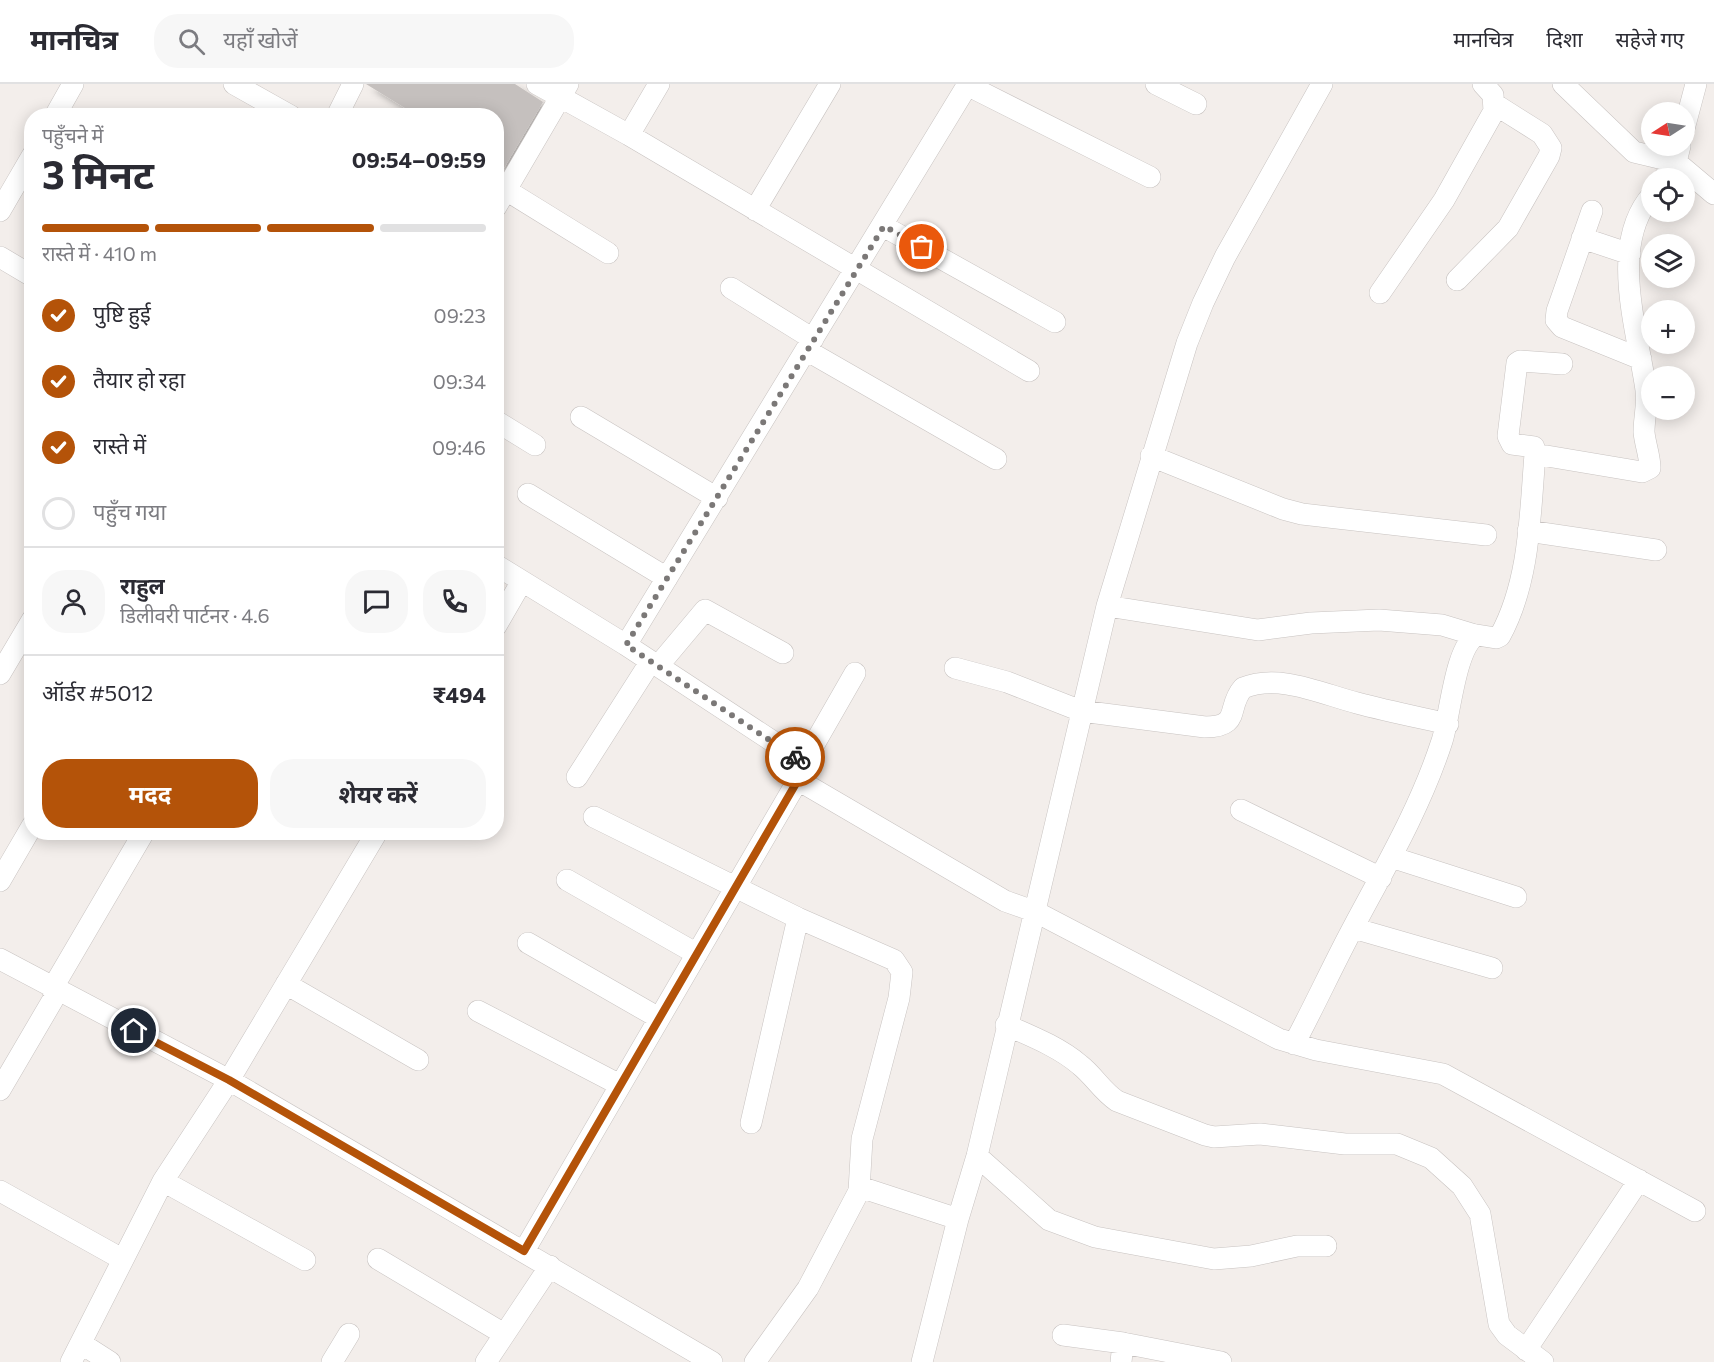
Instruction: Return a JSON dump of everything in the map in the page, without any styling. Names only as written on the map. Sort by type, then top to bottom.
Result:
[{"type":"street","points":[[65,108],[73,84]]},
{"type":"street","points":[[234,84],[277,108]]},
{"type":"street","points":[[341,108],[353,84]]},
{"type":"street","points":[[537,84],[564,91],[629,135],[1029,372]]},
{"type":"street","points":[[629,135],[659,84]]},
{"type":"street","points":[[755,210],[830,84]]},
{"type":"street","points":[[1156,84],[1196,104]]},
{"type":"street","points":[[922,1362],[957,1219],[977,1156],[1006,1025],[1036,912],[1107,606],[1151,456],[1203,303],[1225,257],[1322,84]]},
{"type":"street","points":[[1457,280],[1508,228],[1549,156],[1551,147],[1542,134],[1496,105],[1493,95],[1483,84]]},
{"type":"street","points":[[1691,102],[1696,84]]},
{"type":"street","points":[[626,645],[884,226],[968,85],[1150,177]]},
{"type":"street","points":[[1569,86],[1634,152],[1673,162],[1714,194]]},
{"type":"street","points":[[504,195],[564,91]]},
{"type":"street","points":[[1380,293],[1444,200],[1496,105]]},
{"type":"street","points":[[0,211],[24,170]]},
{"type":"street","points":[[504,199],[608,253]]},
{"type":"street","points":[[1592,211],[1557,311],[1558,324],[1641,358]]},
{"type":"street","points":[[1535,454],[1642,472],[1649,471],[1644,432],[1646,393],[1628,282],[1630,254],[1641,211]]},
{"type":"street","points":[[884,226],[1055,322]]},
{"type":"street","points":[[1582,238],[1630,254]]},
{"type":"street","points":[[0,257],[24,271]]},
{"type":"street","points":[[731,288],[810,345],[996,459]]},
{"type":"street","points":[[1107,606],[1257,630],[1311,623],[1379,620],[1442,625],[1474,635],[1496,638],[1503,630],[1519,587],[1528,531],[1535,454],[1534,447],[1512,444],[1508,436],[1517,363],[1520,361],[1562,364]]},
{"type":"street","points":[[581,417],[717,498]]},
{"type":"street","points":[[504,426],[535,445]]},
{"type":"street","points":[[1151,456],[1284,510],[1486,535]]},
{"type":"street","points":[[528,494],[667,578]]},
{"type":"street","points":[[1528,531],[1656,550]]},
{"type":"street","points":[[504,570],[626,645],[801,771],[987,892],[1036,912],[1263,1032],[1294,1044],[1443,1074],[1695,1211]]},
{"type":"street","points":[[504,612],[522,581]]},
{"type":"street","points":[[576,777],[654,664],[705,610],[783,653]]},
{"type":"street","points":[[0,674],[24,634]]},
{"type":"street","points":[[1294,1044],[1381,878],[1421,794],[1448,724],[1455,679],[1474,635]]},
{"type":"street","points":[[955,668],[1017,686],[1081,711],[1215,727],[1223,725],[1233,717],[1238,695],[1243,688],[1282,684],[1302,686],[1354,703],[1448,724]]},
{"type":"street","points":[[524,1251],[658,1018],[738,887],[855,672]]},
{"type":"street","points":[[1241,810],[1381,878]]},
{"type":"street","points":[[594,817],[798,918],[894,960],[902,972],[899,998],[862,1139],[860,1187],[808,1288],[755,1362]]},
{"type":"street","points":[[0,881],[24,840]]},
{"type":"street","points":[[0,1090],[139,840]]},
{"type":"street","points":[[110,1362],[76,1353],[164,1181],[229,1080],[372,840]]},
{"type":"street","points":[[1391,857],[1516,897]]},
{"type":"street","points":[[567,880],[697,954]]},
{"type":"street","points":[[751,1123],[798,918]]},
{"type":"street","points":[[1353,928],[1492,968]]},
{"type":"street","points":[[528,943],[658,1018]]},
{"type":"street","points":[[0,959],[229,1080],[712,1362]]},
{"type":"street","points":[[286,984],[418,1060]]},
{"type":"street","points":[[478,1011],[620,1085]]},
{"type":"street","points":[[1006,1025],[1060,1050],[1083,1067],[1107,1094],[1117,1101],[1204,1135],[1214,1137],[1260,1134],[1345,1144],[1397,1144],[1431,1158],[1462,1186],[1480,1214],[1499,1324],[1507,1335],[1543,1362]]},
{"type":"street","points":[[977,1156],[1041,1214],[1062,1226],[1095,1237],[1214,1259],[1251,1256],[1297,1246],[1326,1246]]},
{"type":"street","points":[[1526,1350],[1639,1180]]},
{"type":"street","points":[[164,1181],[305,1260]]},
{"type":"street","points":[[860,1187],[957,1219]]},
{"type":"street","points":[[0,1191],[122,1260]]},
{"type":"street","points":[[378,1259],[504,1334]]},
{"type":"street","points":[[486,1362],[550,1266]]},
{"type":"street","points":[[332,1362],[349,1334]]},
{"type":"street","points":[[1063,1335],[1122,1353],[1221,1362]]},
{"type":"building","points":[[366,84],[515,84],[543,102],[504,168],[504,108],[405,108]]},
{"type":"way so far","points":[[795,757],[626,645],[884,226],[922,247]]},
{"type":"route","points":[[134,1031],[229,1080],[524,1251],[658,1018],[738,887],[798,780],[804,762],[795,757]]}]
